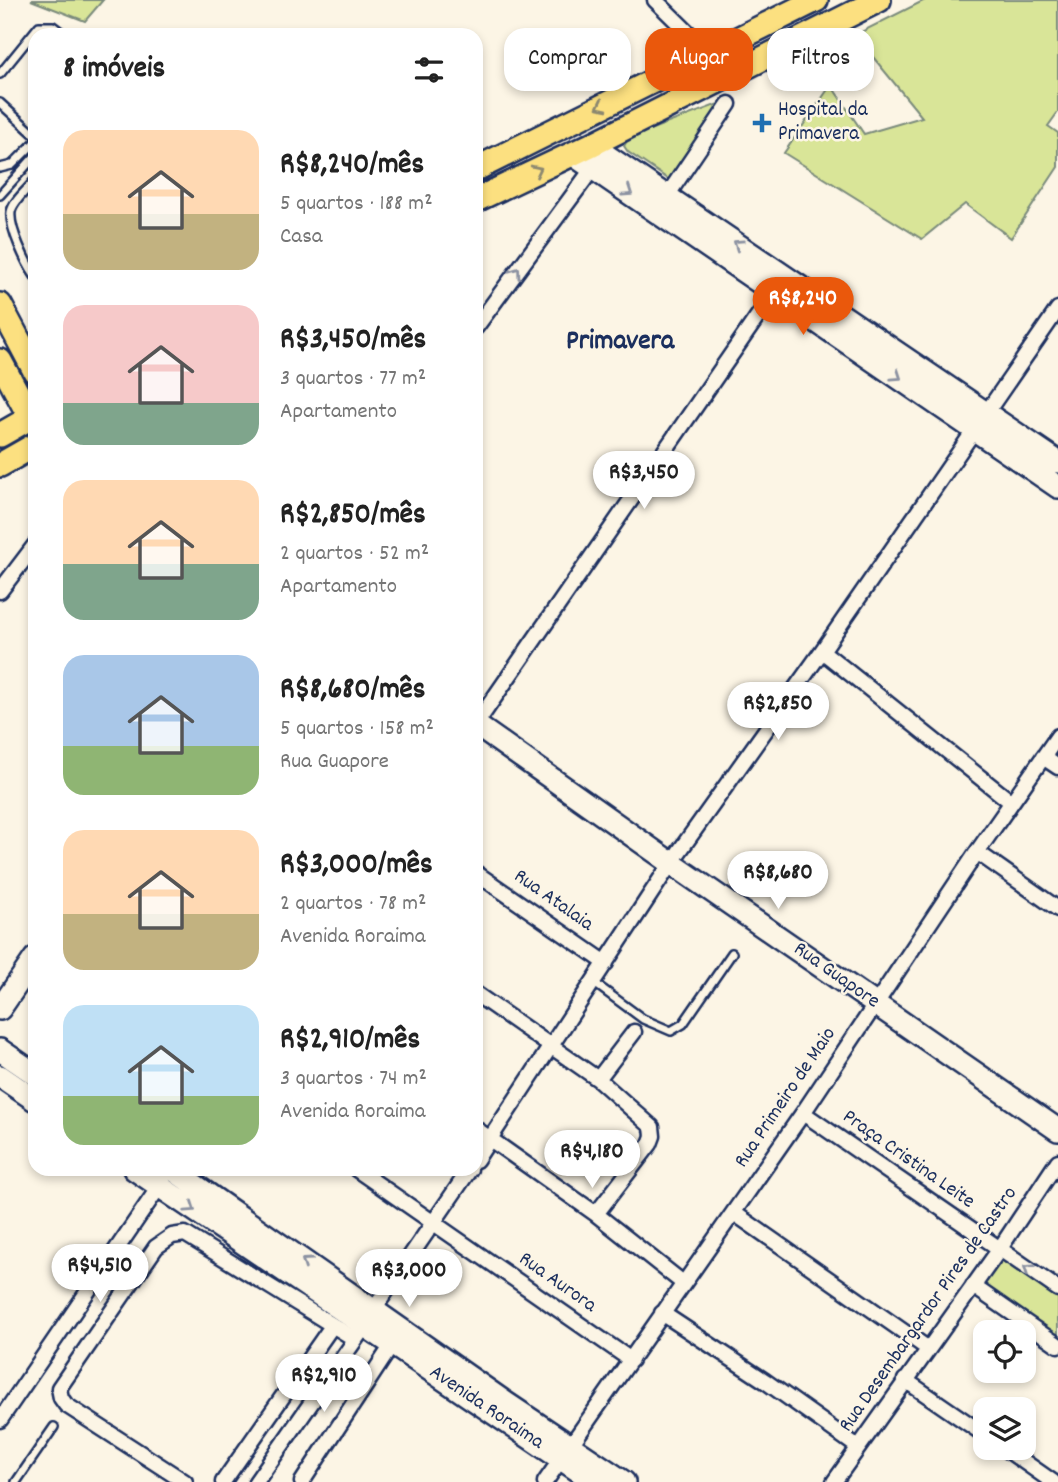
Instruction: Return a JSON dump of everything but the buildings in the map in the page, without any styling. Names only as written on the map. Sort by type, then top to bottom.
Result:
[{"type":"main road","points":[[753,31],[816,0]]},
{"type":"main road","points":[[483,197],[585,156],[879,0]]},
{"type":"main road","points":[[483,166],[645,85]]},
{"type":"main road","points":[[0,296],[28,334]]},
{"type":"main road","points":[[0,304],[28,358]]},
{"type":"main road","points":[[0,361],[28,409]]},
{"type":"main road","points":[[0,435],[28,421]]},
{"type":"main road","points":[[0,465],[28,448]]},
{"type":"street","points":[[654,0],[686,28]]},
{"type":"street","points":[[667,196],[729,104]]},
{"type":"street","points":[[585,156],[667,196],[780,285]]},
{"type":"street","points":[[585,156],[981,420],[1058,462]]},
{"type":"street","points":[[483,316],[585,156]]},
{"type":"street","points":[[483,714],[780,285]]},
{"type":"street","points":[[483,1150],[671,863],[822,651],[1058,309]]},
{"type":"street","points":[[981,420],[1058,487]]},
{"type":"street","points":[[0,590],[28,554]]},
{"type":"street","points":[[822,651],[1011,802]]},
{"type":"street","name":"Rua Guapore","points":[[483,729],[671,863],[1058,1130]]},
{"type":"street","name":"Rua Primeiro de Maio","points":[[545,1482],[803,1113],[977,852],[1058,736]]},
{"type":"street","points":[[1043,757],[1058,767]]},
{"type":"street","points":[[977,852],[1058,909]]},
{"type":"street","name":"Rua Atalaia","points":[[483,878],[606,963]]},
{"type":"street","points":[[0,1009],[28,968]]},
{"type":"street","points":[[483,999],[597,1079],[652,1127],[650,1144],[596,1214]]},
{"type":"street","points":[[597,1079],[634,1032]]},
{"type":"street","points":[[0,1050],[28,1069]]},
{"type":"street","points":[[0,1076],[28,1095]]},
{"type":"street","name":"Praça Cristina Leite","points":[[803,1113],[1058,1289]]},
{"type":"street","points":[[483,1134],[596,1214],[683,1283]]},
{"type":"street","name":"Rua Desembargardor Pires de Castro","points":[[836,1481],[927,1348],[999,1250],[1058,1161]]},
{"type":"street","points":[[0,1420],[167,1176]]},
{"type":"street","name":"Avenida Roraima","points":[[169,1176],[392,1345],[502,1410]]},
{"type":"street","name":"Rua Aurora","points":[[366,1176],[631,1360]]},
{"type":"street","points":[[256,1482],[465,1176]]},
{"type":"street","points":[[734,1213],[927,1348]]},
{"type":"street","points":[[185,1482],[66,1405],[59,1388],[156,1247],[172,1236],[185,1234],[332,1326],[364,1325]]},
{"type":"street","points":[[973,1286],[1058,1345]]},
{"type":"street","points":[[663,1313],[858,1447]]},
{"type":"street","name":"Avenida Roraima","points":[[364,1325],[566,1452],[624,1482]]},
{"type":"street","points":[[223,1482],[332,1326]]},
{"type":"street","points":[[302,1482],[392,1345]]},
{"type":"street","points":[[905,1380],[973,1427]]},
{"type":"street","name":"Avenida Roraima","points":[[566,1452],[595,1482]]},
{"type":"street","points":[[1022,1460],[1053,1482]]},
{"type":"lane","points":[[37,28],[56,28]]},
{"type":"lane","points":[[0,74],[28,40]]},
{"type":"lane","points":[[0,103],[28,129]]},
{"type":"lane","points":[[0,168],[12,165],[28,143]]},
{"type":"lane","points":[[0,195],[28,164]]},
{"type":"lane","points":[[28,189],[11,213],[28,262]]},
{"type":"lane","points":[[593,982],[643,1019],[671,1031],[684,1024],[732,953]]},
{"type":"lane","points":[[16,1482],[54,1427]]},
{"type":"green space","points":[[31,0],[103,0],[85,21]]},
{"type":"green space","points":[[925,0],[1058,0],[1058,112],[1048,126],[1058,133],[1058,167],[1011,238],[965,204],[922,239],[784,153],[827,91],[835,91],[864,134],[922,117],[874,58],[874,28],[869,28]]},
{"type":"green space","points":[[729,100],[671,181],[628,152],[624,146],[628,139],[636,135]]},
{"type":"green space","points":[[999,1250],[1058,1289],[1058,1345],[1036,1330],[1036,1320],[1022,1320],[973,1286]]},
{"type":"place","name":"Hospital da Primavera","points":[[762,123]]},
{"type":"district","name":"Primavera","points":[[620,343]]}]
